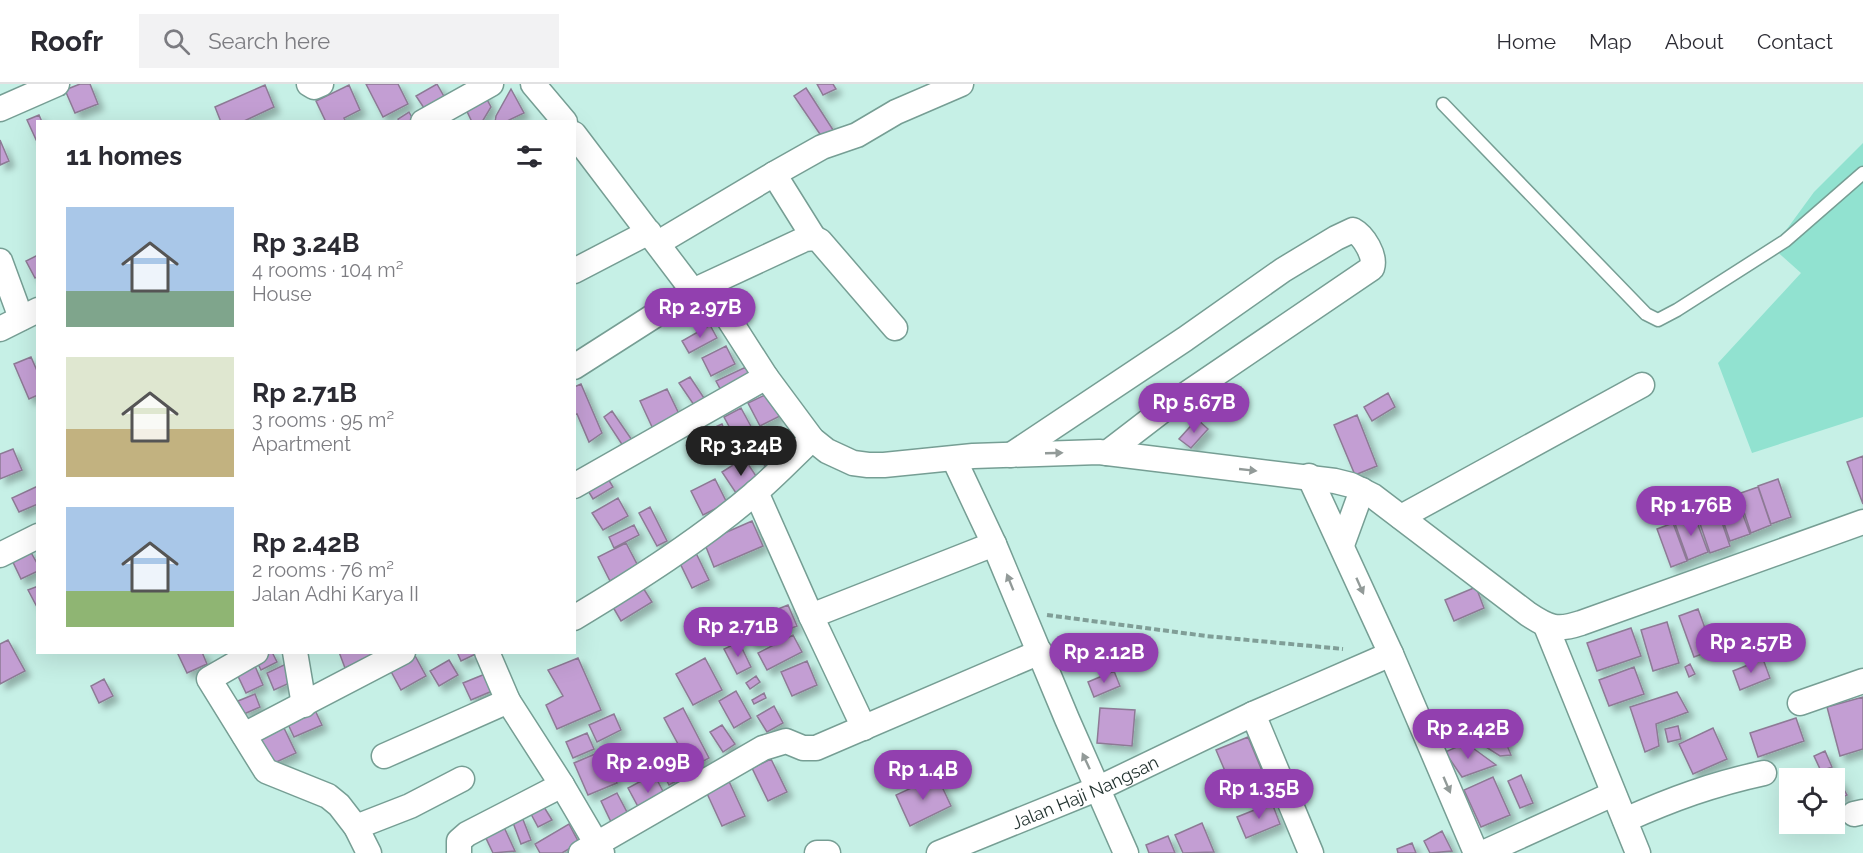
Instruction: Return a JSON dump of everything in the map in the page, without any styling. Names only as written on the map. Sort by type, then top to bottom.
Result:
[{"type":"street","points":[[0,109],[57,84]]},
{"type":"street","points":[[309,84],[314,87],[321,84]]},
{"type":"street","points":[[427,120],[491,84]]},
{"type":"street","points":[[532,84],[563,120]]},
{"type":"street","points":[[576,270],[654,238],[822,147],[857,135],[896,112],[961,84]]},
{"type":"street","points":[[576,137],[693,291],[723,310],[766,377],[812,439],[827,451],[853,463],[868,465],[1011,455],[1107,453],[1335,481],[1362,490],[1546,626],[1561,628],[1581,623],[1863,522]]},
{"type":"street","points":[[774,174],[814,238],[820,241],[895,328]]},
{"type":"street","points":[[1011,455],[1185,339],[1283,270],[1335,238],[1353,230],[1357,232],[1373,255],[1372,268],[1163,410],[1107,453]]},
{"type":"street","points":[[576,367],[693,291],[805,239],[814,238]]},
{"type":"street","points":[[0,261],[29,314],[0,329]]},
{"type":"street","points":[[576,485],[766,377]]},
{"type":"street","points":[[1401,517],[1642,385]]},
{"type":"street","points":[[576,617],[672,555],[756,492],[812,439]]},
{"type":"street","points":[[954,459],[994,544],[1126,853]]},
{"type":"street","points":[[1308,476],[1342,544],[1476,853]]},
{"type":"street","points":[[1342,544],[1362,490]]},
{"type":"street","points":[[756,492],[864,728]]},
{"type":"street","points":[[0,555],[36,537]]},
{"type":"street","points":[[811,616],[994,544]]},
{"type":"street","points":[[1546,626],[1638,853]]},
{"type":"street","points":[[488,654],[508,701],[562,784],[593,850],[763,747],[786,741],[803,748],[816,748],[1040,652]]},
{"type":"street","points":[[253,654],[209,679],[266,771],[328,796],[339,805],[356,827],[369,853]]},
{"type":"street","points":[[295,654],[304,705]]},
{"type":"street","points":[[244,735],[400,654]]},
{"type":"street","name":"Jalan Haji Nangsan","points":[[939,853],[1099,788],[1253,714],[1391,654]]},
{"type":"street","points":[[1800,703],[1863,681]]},
{"type":"street","points":[[384,756],[508,701]]},
{"type":"street","points":[[1253,714],[1311,853]]},
{"type":"street","points":[[1624,820],[1682,795],[1728,780],[1764,773]]},
{"type":"street","points":[[356,827],[410,806],[462,779]]},
{"type":"street","points":[[459,853],[459,841],[467,834],[562,784]]},
{"type":"street","points":[[1483,853],[1613,794]]},
{"type":"street","points":[[817,853],[828,853]]},
{"type":"lane","points":[[1443,104],[1646,314],[1658,320],[1785,241],[1863,173]]},
{"type":"path","points":[[1022,612],[1206,636],[1345,650]]},
{"type":"green space","points":[[1863,143],[1863,417],[1752,453],[1718,363],[1801,273],[1773,248],[1814,192]]},
{"type":"building","points":[[80,84],[90,84],[98,104],[75,113],[65,90]]},
{"type":"building","points":[[366,84],[398,84],[408,104],[383,117]]},
{"type":"building","points":[[437,84],[446,100],[426,111],[416,96]]},
{"type":"building","points":[[817,84],[833,84],[836,89],[823,95]]},
{"type":"building","points":[[265,85],[274,107],[246,120],[220,120],[215,107]]},
{"type":"building","points":[[349,85],[360,110],[344,118],[345,120],[325,120],[316,101]]},
{"type":"building","points":[[806,88],[837,136],[826,143],[794,96]]},
{"type":"building","points":[[511,89],[524,113],[509,120],[495,120]]},
{"type":"building","points":[[483,92],[491,107],[483,120],[471,120],[463,103]]},
{"type":"building","points":[[409,112],[413,120],[398,120]]},
{"type":"building","points":[[39,115],[41,120],[36,120],[36,140],[27,120]]},
{"type":"building","points":[[0,140],[9,161],[0,165]]},
{"type":"building","points":[[36,256],[35,278],[26,261]]},
{"type":"building","points":[[710,325],[717,338],[689,353],[682,341]]},
{"type":"building","points":[[726,346],[735,364],[711,376],[702,358]]},
{"type":"building","points":[[31,357],[36,368],[36,396],[29,399],[14,364]]},
{"type":"building","points":[[746,367],[755,383],[725,398],[716,381]]},
{"type":"building","points":[[690,377],[706,401],[696,408],[679,383]]},
{"type":"building","points":[[581,384],[602,433],[589,442],[576,414],[576,386]]},
{"type":"building","points":[[667,389],[680,416],[653,429],[640,401]]},
{"type":"building","points":[[769,393],[780,416],[760,426],[748,403]]},
{"type":"building","points":[[1388,393],[1395,407],[1372,421],[1364,407]]},
{"type":"building","points":[[741,408],[754,432],[737,441],[724,417]]},
{"type":"building","points":[[612,411],[634,443],[625,449],[604,417]]},
{"type":"building","points":[[1357,415],[1377,466],[1355,475],[1334,425]]},
{"type":"building","points":[[1197,419],[1208,429],[1191,448],[1179,439]]},
{"type":"building","points":[[722,424],[733,451],[713,460],[702,433]]},
{"type":"building","points":[[770,431],[786,452],[765,466],[750,446]]},
{"type":"building","points":[[13,449],[22,470],[0,479],[0,454]]},
{"type":"building","points":[[1863,456],[1863,504],[1847,462]]},
{"type":"building","points":[[744,458],[760,482],[738,496],[722,472]]},
{"type":"building","points":[[607,477],[613,487],[593,499],[587,489]]},
{"type":"building","points":[[715,479],[727,503],[703,515],[691,491]]},
{"type":"building","points":[[1778,479],[1791,517],[1771,524],[1758,486]]},
{"type":"building","points":[[36,487],[36,505],[19,512],[12,498]]},
{"type":"building","points":[[1758,487],[1771,525],[1751,533],[1738,494]]},
{"type":"building","points":[[1736,496],[1750,534],[1730,541],[1717,503]]},
{"type":"building","points":[[618,498],[628,516],[603,530],[592,513]]},
{"type":"building","points":[[650,507],[667,541],[657,546],[639,513]]},
{"type":"building","points":[[1717,508],[1730,546],[1710,553],[1697,515]]},
{"type":"building","points":[[1694,514],[1708,552],[1688,560],[1674,521]]},
{"type":"building","points":[[752,521],[763,546],[714,567],[704,542]]},
{"type":"building","points":[[1673,523],[1687,561],[1671,567],[1657,529]]},
{"type":"building","points":[[634,525],[639,535],[614,548],[609,537]]},
{"type":"building","points":[[626,543],[638,566],[610,581],[598,557]]},
{"type":"building","points":[[29,549],[36,561],[36,572],[21,579],[11,558]]},
{"type":"building","points":[[695,551],[709,580],[692,588],[678,559]]},
{"type":"building","points":[[640,583],[652,602],[621,621],[610,602]]},
{"type":"building","points":[[36,587],[36,605],[28,590]]},
{"type":"building","points":[[1476,587],[1484,608],[1454,621],[1445,600]]},
{"type":"building","points":[[788,605],[797,626],[752,644],[743,623]]},
{"type":"building","points":[[1698,609],[1713,650],[1694,657],[1679,616]]},
{"type":"building","points":[[1667,622],[1679,663],[1653,671],[1641,630]]},
{"type":"building","points":[[1631,628],[1641,656],[1597,671],[1587,643]]},
{"type":"building","points":[[793,635],[802,652],[767,670],[758,653]]},
{"type":"building","points":[[8,640],[25,671],[0,684],[0,644]]},
{"type":"building","points":[[739,642],[751,667],[737,674],[724,649]]},
{"type":"building","points":[[178,654],[203,654],[207,664],[187,673]]},
{"type":"building","points":[[273,654],[277,662],[261,670],[254,656]]},
{"type":"building","points":[[340,654],[375,654],[375,655],[345,668]]},
{"type":"building","points":[[409,654],[414,654],[426,676],[401,690],[387,664]]},
{"type":"building","points":[[458,654],[476,654],[461,661]]},
{"type":"building","points":[[578,658],[601,710],[557,729],[546,705],[563,696],[548,670]]},
{"type":"building","points":[[705,658],[722,690],[693,705],[676,674]]},
{"type":"building","points":[[1763,659],[1770,678],[1740,690],[1733,671]]},
{"type":"building","points":[[449,660],[458,675],[439,686],[430,671]]},
{"type":"building","points":[[807,661],[817,685],[792,696],[781,672]]},
{"type":"building","points":[[286,664],[294,681],[274,690],[267,673]]},
{"type":"building","points":[[1690,664],[1695,674],[1689,677],[1685,667]]},
{"type":"building","points":[[255,666],[263,685],[246,693],[237,674]]},
{"type":"building","points":[[1634,667],[1644,694],[1609,706],[1599,680]]},
{"type":"building","points":[[1114,671],[1120,686],[1094,697],[1088,682]]},
{"type":"building","points":[[490,672],[497,689],[471,700],[463,683]]},
{"type":"building","points":[[756,676],[760,682],[750,689],[746,683]]},
{"type":"building","points":[[104,679],[113,696],[99,703],[91,686]]},
{"type":"building","points":[[736,691],[751,718],[734,728],[719,701]]},
{"type":"building","points":[[1677,692],[1688,712],[1656,724],[1659,746],[1645,752],[1630,707]]},
{"type":"building","points":[[764,693],[766,698],[754,704],[752,700]]},
{"type":"building","points":[[255,694],[260,707],[244,714],[238,701]]},
{"type":"building","points":[[1863,697],[1863,749],[1840,756],[1827,707]]},
{"type":"building","points":[[774,706],[783,723],[767,732],[757,716]]},
{"type":"building","points":[[314,708],[322,725],[294,737],[286,720]]},
{"type":"building","points":[[683,708],[709,758],[691,768],[664,718]]},
{"type":"building","points":[[1100,708],[1135,710],[1132,746],[1097,743]]},
{"type":"building","points":[[1464,710],[1472,728],[1455,736],[1446,718]]},
{"type":"building","points":[[614,714],[621,730],[597,742],[589,725]]},
{"type":"building","points":[[1796,718],[1804,741],[1758,757],[1750,733]]},
{"type":"building","points":[[1497,721],[1511,755],[1500,756],[1467,735]]},
{"type":"building","points":[[722,725],[735,744],[723,752],[710,732]]},
{"type":"building","points":[[283,726],[296,753],[270,765],[257,738]]},
{"type":"building","points":[[1678,726],[1681,739],[1668,742],[1665,729]]},
{"type":"building","points":[[1713,728],[1727,759],[1693,774],[1679,744]]},
{"type":"building","points":[[587,733],[594,749],[573,758],[566,742]]},
{"type":"building","points":[[1248,737],[1265,778],[1234,792],[1216,750]]},
{"type":"building","points":[[1466,743],[1496,765],[1462,777],[1445,752]]},
{"type":"building","points":[[602,751],[617,783],[588,795],[574,763]]},
{"type":"building","points":[[1825,751],[1832,767],[1820,768],[1814,756]]},
{"type":"building","points":[[668,752],[682,778],[669,785],[655,759]]},
{"type":"building","points":[[771,759],[787,792],[768,801],[752,768]]},
{"type":"building","points":[[654,774],[668,801],[642,814],[628,788]]},
{"type":"building","points":[[1521,775],[1533,803],[1520,808],[1508,781]]},
{"type":"building","points":[[937,776],[951,806],[910,826],[896,795]]},
{"type":"building","points":[[727,777],[745,816],[722,826],[704,787]]},
{"type":"building","points":[[1493,777],[1510,815],[1481,827],[1464,790]]},
{"type":"building","points":[[617,793],[629,816],[612,824],[601,801]]},
{"type":"building","points":[[1272,803],[1280,824],[1246,838],[1237,817]]},
{"type":"building","points":[[544,807],[552,820],[538,827],[531,814]]},
{"type":"building","points":[[522,817],[531,840],[521,844],[512,820]]},
{"type":"building","points":[[1202,823],[1214,852],[1183,853],[1175,835]]},
{"type":"building","points":[[569,824],[579,843],[562,853],[540,853],[535,844]]},
{"type":"building","points":[[503,825],[515,851],[493,853],[484,834]]},
{"type":"building","points":[[1442,831],[1452,851],[1430,853],[1424,841]]},
{"type":"building","points":[[1168,836],[1175,853],[1149,853],[1146,845]]},
{"type":"building","points":[[1412,843],[1416,853],[1398,853],[1397,849]]}]
